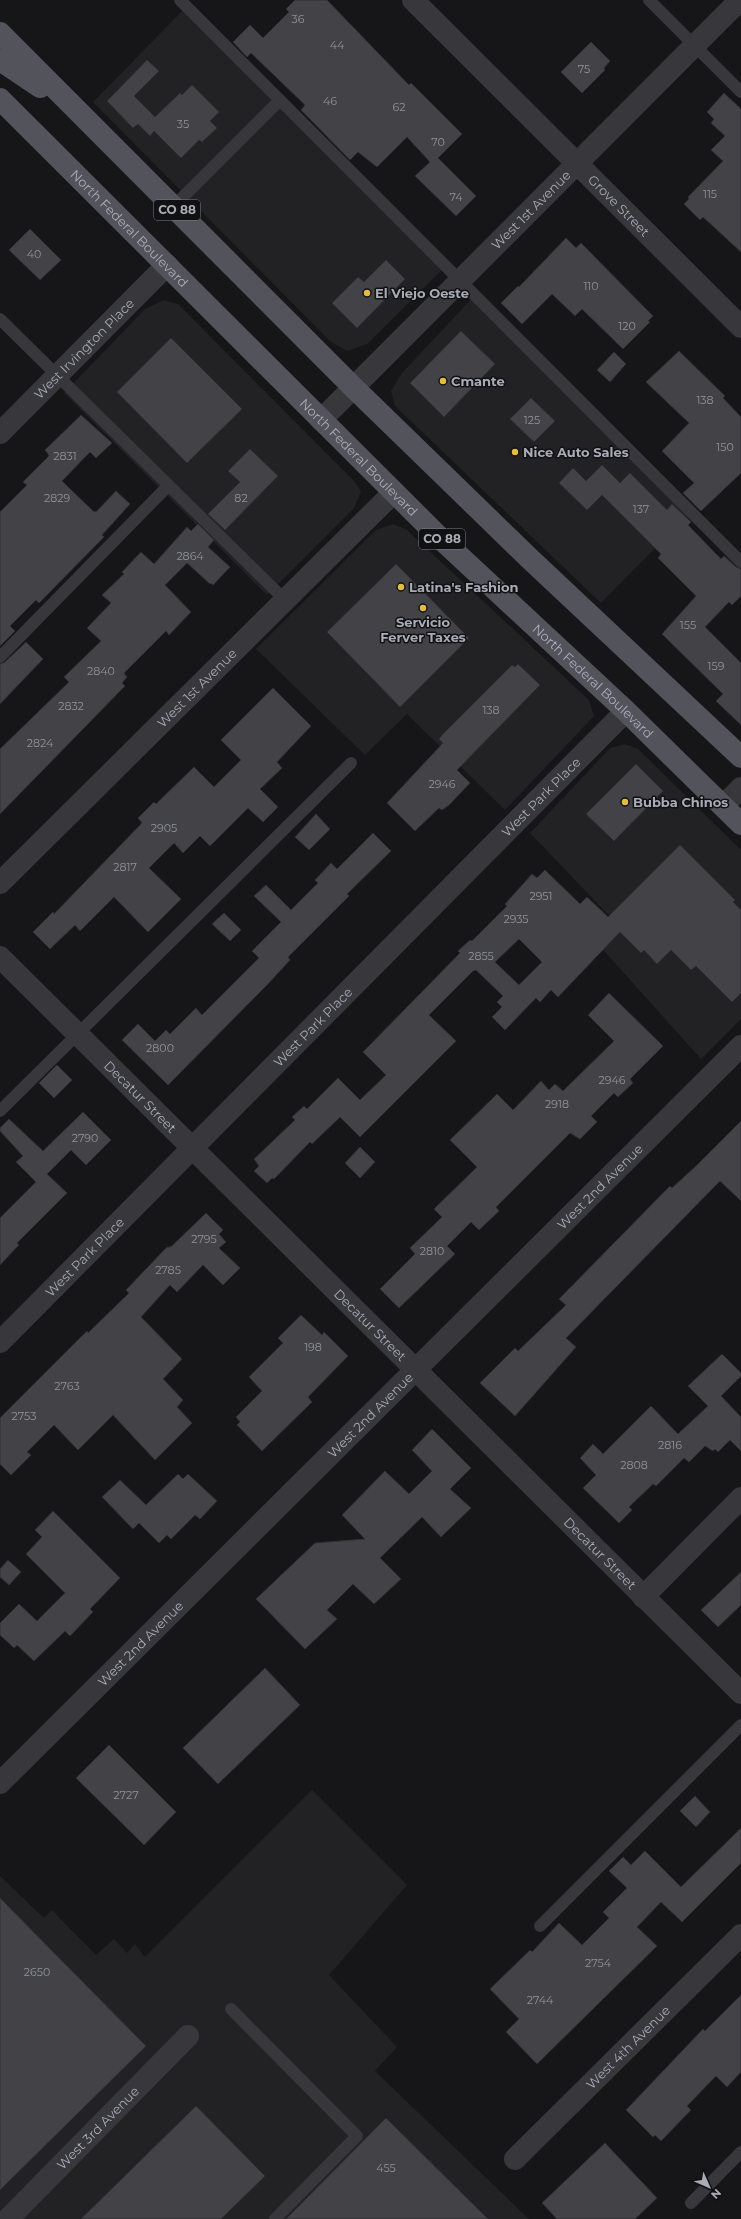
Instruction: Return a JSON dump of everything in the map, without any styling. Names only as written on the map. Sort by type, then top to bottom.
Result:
[{"type":"main road","name":"CO 88","points":[[0,33],[354,388],[524,553],[741,757]]},
{"type":"main road","points":[[0,60],[84,117]]},
{"type":"main road","name":"North Federal Boulevard","points":[[0,99],[394,492],[503,598],[626,711],[741,824]]},
{"type":"street","name":"Grove Street","points":[[413,0],[741,327]]},
{"type":"street","name":"West 1st Avenue","points":[[322,420],[740,0]]},
{"type":"street","name":"West Irvington Place","points":[[0,433],[167,265]]},
{"type":"street","name":"West 1st Avenue","points":[[0,883],[394,492]]},
{"type":"street","name":"West Park Place","points":[[0,1342],[190,1148],[626,711]]},
{"type":"street","points":[[723,806],[741,788]]},
{"type":"street","name":"Decatur Street","points":[[0,957],[190,1148],[741,1693]]},
{"type":"street","name":"West 2nd Avenue","points":[[0,1783],[416,1371],[741,1046]]},
{"type":"street","points":[[643,1597],[741,1498]]},
{"type":"street","name":"West 4th Avenue","points":[[515,2159],[739,1941]]},
{"type":"street","name":"West 3rd Avenue","points":[[8,2219],[188,2036]]},
{"type":"lane","points":[[180,0],[741,562]]},
{"type":"lane","points":[[649,0],[741,92]]},
{"type":"lane","points":[[173,207],[280,100]]},
{"type":"lane","points":[[0,319],[285,600]]},
{"type":"lane","points":[[0,657],[168,486]]},
{"type":"lane","points":[[0,1111],[351,763]]},
{"type":"lane","points":[[540,1926],[741,1725]]},
{"type":"lane","points":[[231,2009],[357,2136],[275,2219]]},
{"type":"lane","points":[[690,2203],[741,2152]]},
{"type":"shaded area","points":[[190,3],[449,263],[367,344],[347,351],[330,341],[93,102]]},
{"type":"shaded area","points":[[478,292],[695,508],[601,603],[395,406],[391,391],[402,373]]},
{"type":"shaded area","points":[[164,300],[178,304],[354,481],[361,491],[354,508],[267,595],[64,393],[145,309]]},
{"type":"shaded area","points":[[393,524],[407,530],[589,700],[594,716],[505,810],[407,714],[365,755],[256,649],[376,530]]},
{"type":"shaded area","points":[[625,744],[638,749],[741,850],[741,1019],[701,1059],[597,943],[616,923],[530,833],[610,748]]},
{"type":"shaded area","points":[[312,1790],[407,1885],[329,1975],[397,2047],[375,2071],[529,2219],[0,2219],[0,1876],[44,1918],[52,1910],[96,1955],[114,1939],[127,1953],[135,1944],[145,1957]]},
{"type":"building","points":[[295,0],[327,0],[409,85],[411,83],[462,134],[438,158],[476,196],[456,216],[415,176],[430,162],[407,137],[377,167],[358,152],[350,160],[301,110],[305,105],[251,53],[247,57],[233,42],[250,25],[263,38],[289,12],[286,9]]},
{"type":"building","points":[[591,42],[610,61],[604,68],[605,70],[582,93],[561,72]]},
{"type":"building","points":[[147,60],[159,71],[134,96],[155,117],[180,93],[182,95],[192,85],[219,112],[210,121],[217,128],[202,142],[199,140],[181,158],[154,131],[150,136],[138,124],[133,128],[107,101]]},
{"type":"building","points":[[724,93],[741,109],[741,252],[703,217],[700,220],[684,204],[689,199],[688,197],[723,161],[711,150],[725,136],[711,123],[714,119],[707,112]]},
{"type":"building","points":[[30,229],[61,260],[40,280],[9,250]]},
{"type":"building","points":[[566,238],[576,248],[581,243],[653,316],[648,321],[650,322],[623,349],[582,309],[575,316],[552,294],[522,324],[501,303],[518,286],[519,287]]},
{"type":"building","name":"El Viejo Oeste","points":[[386,260],[405,279],[357,328],[332,303],[358,277],[364,282]]},
{"type":"building","points":[[461,331],[495,364],[444,417],[410,383]]},
{"type":"building","points":[[171,338],[242,409],[187,463],[117,392]]},
{"type":"building","points":[[679,351],[725,396],[723,398],[741,417],[741,473],[701,511],[683,493],[694,483],[662,451],[689,423],[646,382]]},
{"type":"building","points":[[614,352],[626,364],[610,382],[597,370]]},
{"type":"building","points":[[531,398],[555,421],[534,442],[510,419]]},
{"type":"building","points":[[81,415],[112,443],[96,458],[90,452],[62,481],[93,511],[96,512],[116,491],[130,504],[102,535],[104,537],[39,603],[36,600],[10,626],[15,631],[0,646],[0,512],[27,485],[23,482],[48,457],[49,455],[45,450]]},
{"type":"building","points":[[250,449],[278,476],[225,530],[208,514],[240,482],[228,471]]},
{"type":"building","points":[[602,465],[620,483],[630,473],[667,510],[672,504],[691,522],[688,525],[721,559],[724,556],[736,567],[741,569],[741,596],[732,605],[729,602],[705,627],[741,663],[741,725],[716,701],[723,694],[662,634],[696,596],[658,558],[661,554],[602,495],[587,510],[559,483],[573,468],[586,481]]},
{"type":"building","points":[[198,524],[214,540],[208,547],[230,567],[213,585],[187,563],[165,585],[191,612],[169,635],[166,631],[124,673],[127,677],[122,683],[125,686],[0,814],[0,749],[69,682],[64,677],[101,641],[87,628],[111,603],[102,595],[124,574],[122,572],[141,552],[154,564],[187,527],[191,531]]},
{"type":"building","points":[[396,564],[469,638],[400,707],[327,632]]},
{"type":"building","points":[[26,642],[43,659],[0,704],[0,664],[5,662]]},
{"type":"building","points":[[518,664],[540,685],[457,770],[470,783],[449,805],[442,810],[439,808],[415,831],[387,803],[443,743],[439,739],[443,734],[512,665],[515,667]]},
{"type":"building","points":[[273,688],[311,726],[277,762],[282,768],[260,789],[278,807],[263,822],[248,808],[210,846],[200,836],[183,853],[174,843],[149,868],[181,899],[148,932],[114,897],[80,931],[75,925],[50,949],[33,932],[53,912],[54,914],[142,823],[138,818],[154,802],[156,804],[194,767],[214,787],[241,760],[221,740]]},
{"type":"building","points":[[636,764],[663,791],[614,841],[586,814]]},
{"type":"building","points":[[316,814],[330,829],[309,850],[295,837]]},
{"type":"building","points":[[373,833],[391,851],[347,894],[349,896],[288,957],[290,960],[267,985],[168,1085],[122,1040],[138,1024],[155,1041],[166,1030],[170,1034],[196,1008],[202,1015],[259,958],[252,951],[281,922],[254,896],[266,885],[291,910],[318,883],[315,880],[331,863],[337,869]]},
{"type":"building","points":[[680,845],[735,900],[733,902],[741,910],[741,993],[732,1002],[696,966],[691,970],[671,950],[657,964],[644,950],[641,953],[620,932],[558,997],[551,990],[540,1002],[536,998],[505,1030],[492,1017],[502,1007],[497,1002],[503,996],[476,970],[473,971],[429,1015],[456,1041],[360,1137],[340,1117],[312,1144],[310,1142],[274,1179],[272,1178],[267,1183],[254,1171],[259,1166],[254,1159],[295,1120],[292,1117],[304,1106],[307,1109],[338,1078],[360,1100],[386,1075],[363,1052],[460,953],[458,951],[470,940],[472,941],[507,906],[505,904],[532,874],[537,878],[545,870],[580,904],[587,897],[608,917]],"holes":[[[519,939],[542,962],[519,985],[495,962]]]},
{"type":"building","points":[[224,913],[241,930],[230,941],[212,924]]},
{"type":"building","points":[[609,993],[663,1046],[630,1079],[633,1083],[618,1097],[614,1093],[591,1116],[597,1122],[580,1139],[570,1133],[496,1207],[499,1211],[479,1230],[471,1222],[447,1246],[455,1254],[399,1308],[380,1289],[415,1254],[410,1248],[442,1217],[434,1209],[477,1167],[450,1140],[497,1094],[513,1110],[541,1081],[549,1090],[555,1084],[563,1091],[614,1041],[588,1015]]},
{"type":"building","points":[[57,1065],[72,1080],[54,1098],[39,1083]]},
{"type":"building","points":[[83,1112],[111,1140],[86,1165],[71,1150],[47,1174],[67,1193],[17,1243],[19,1245],[0,1265],[0,1218],[36,1182],[16,1162],[23,1156],[0,1131],[0,1128],[9,1119],[43,1151]]},
{"type":"building","points":[[741,1121],[741,1201],[720,1181],[566,1338],[576,1347],[515,1416],[480,1383],[515,1348],[518,1351],[566,1305],[559,1299],[670,1186],[672,1188]]},
{"type":"building","points":[[360,1147],[375,1162],[360,1178],[345,1163]]},
{"type":"building","points":[[206,1213],[223,1230],[219,1234],[226,1242],[219,1248],[240,1268],[223,1285],[203,1265],[177,1292],[170,1285],[141,1317],[182,1359],[163,1379],[183,1400],[177,1407],[192,1423],[155,1460],[113,1415],[78,1450],[54,1425],[27,1452],[31,1455],[11,1475],[0,1464],[0,1418],[87,1331],[88,1333],[129,1293],[126,1290],[166,1248],[172,1246]]},
{"type":"building","points":[[301,1315],[322,1335],[324,1332],[348,1356],[308,1397],[312,1402],[262,1451],[237,1425],[240,1422],[236,1417],[262,1391],[249,1377],[283,1343],[278,1338]]},
{"type":"building","points":[[722,1354],[741,1373],[741,1376],[721,1396],[741,1417],[741,1451],[730,1440],[718,1452],[715,1449],[713,1451],[705,1446],[689,1462],[684,1458],[656,1486],[653,1484],[629,1507],[632,1510],[619,1523],[583,1488],[596,1475],[580,1458],[593,1444],[603,1454],[651,1406],[678,1434],[708,1406],[688,1386]]},
{"type":"building","points":[[432,1429],[471,1468],[450,1489],[471,1508],[441,1537],[422,1517],[380,1558],[401,1579],[374,1604],[353,1584],[327,1610],[337,1619],[305,1649],[256,1599],[315,1543],[365,1539],[342,1515],[385,1471],[409,1494],[432,1471],[412,1450]]},
{"type":"building","points":[[178,1474],[183,1479],[188,1474],[217,1501],[200,1519],[195,1515],[171,1539],[167,1535],[159,1543],[139,1523],[133,1529],[102,1497],[120,1480],[146,1505]]},
{"type":"building","points":[[53,1511],[120,1578],[90,1609],[93,1612],[70,1636],[65,1631],[34,1661],[17,1645],[14,1648],[0,1635],[0,1623],[19,1604],[37,1621],[65,1593],[26,1554],[42,1537],[35,1530]]},
{"type":"building","points":[[8,1560],[21,1572],[9,1585],[0,1577],[0,1569]]},
{"type":"building","points":[[741,1572],[741,1605],[718,1627],[701,1610]]},
{"type":"building","points":[[265,1668],[300,1705],[218,1784],[183,1748]]},
{"type":"building","points":[[109,1745],[176,1812],[144,1845],[76,1778]]},
{"type":"building","points":[[695,1796],[710,1812],[696,1827],[680,1811]]},
{"type":"building","points":[[741,1828],[741,1863],[682,1922],[661,1902],[637,1927],[657,1946],[537,2064],[506,2032],[519,2019],[490,1989],[530,1950],[532,1952],[559,1923],[582,1945],[609,1918],[603,1912],[627,1888],[609,1871],[623,1857],[631,1865],[645,1851],[681,1887]]},
{"type":"building","points":[[0,1898],[146,2046],[0,2190]]},
{"type":"building","points":[[741,1995],[741,2072],[727,2087],[716,2076],[687,2106],[691,2110],[661,2141],[655,2135],[653,2137],[626,2110],[703,2029],[705,2031]]},
{"type":"building","points":[[196,2106],[265,2176],[221,2219],[81,2219]]},
{"type":"building","points":[[386,2118],[488,2219],[286,2219]]},
{"type":"building","points":[[605,2143],[657,2198],[635,2219],[557,2219],[542,2203]]},
{"type":"place","name":"El Viejo Oeste","points":[[367,293]]},
{"type":"place","name":"Cmante","points":[[443,381]]},
{"type":"place","name":"Nice Auto Sales","points":[[515,452]]},
{"type":"place","name":"Latina's Fashion","points":[[401,587]]},
{"type":"place","name":"Servicio Ferver Taxes","points":[[423,608]]},
{"type":"place","name":"Bubba Chinos","points":[[625,802]]}]
